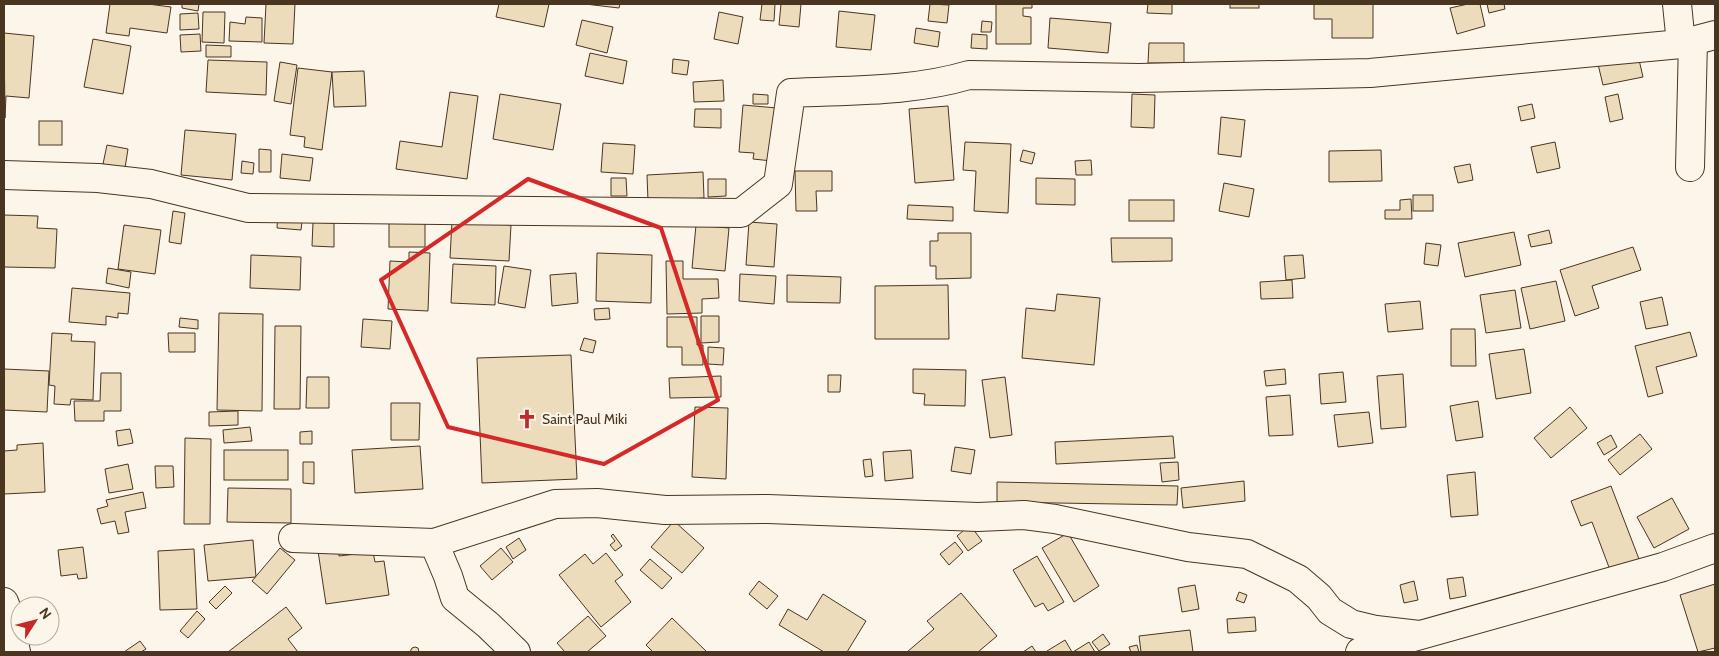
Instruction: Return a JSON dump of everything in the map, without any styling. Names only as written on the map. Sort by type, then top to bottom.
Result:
[{"type":"street","points":[[1677,4],[1696,40],[1690,167]]},
{"type":"street","points":[[4,175],[98,178],[151,184],[248,208],[740,213],[778,184],[791,93],[902,88],[948,82],[969,75],[1139,78],[1370,73],[1696,40]]},
{"type":"street","points":[[293,538],[434,543],[555,504],[596,503],[665,510],[768,509],[978,517],[1024,514],[1188,547],[1247,554],[1298,579],[1319,597],[1330,612],[1351,624],[1429,639]]},
{"type":"street","points":[[434,543],[455,598],[488,625],[516,652]]},
{"type":"street","points":[[1360,652],[1429,639],[1663,567],[1715,548]]},
{"type":"street","points":[[4,602],[16,652]]},
{"type":"highlighted area","points":[[528,179],[661,228],[718,400],[604,464],[448,427],[381,280]]},
{"type":"building","points":[[110,4],[148,4],[171,7],[167,33],[130,28],[129,36],[106,33]]},
{"type":"building","points":[[182,4],[199,4],[198,11],[182,8]]},
{"type":"building","points":[[266,4],[295,4],[293,44],[264,43]]},
{"type":"building","points":[[499,4],[549,4],[544,27],[496,17]]},
{"type":"building","points":[[585,4],[620,4],[619,8]]},
{"type":"building","points":[[762,4],[775,4],[774,21],[760,20]]},
{"type":"building","points":[[781,4],[801,4],[799,27],[779,25]]},
{"type":"building","points":[[930,4],[949,5],[947,23],[928,21]]},
{"type":"building","points":[[996,4],[1032,4],[1032,8],[1023,8],[1023,16],[1031,17],[1031,44],[996,44]]},
{"type":"building","points":[[1148,4],[1172,4],[1172,14],[1147,13]]},
{"type":"building","points":[[1230,4],[1259,4],[1259,8],[1230,8]]},
{"type":"building","points":[[1314,4],[1373,4],[1373,38],[1332,38],[1332,19],[1314,19]]},
{"type":"building","points":[[1468,4],[1480,4],[1485,26],[1457,34],[1450,8]]},
{"type":"building","points":[[1487,4],[1504,4],[1505,9],[1489,13]]},
{"type":"building","points":[[839,11],[875,15],[871,50],[836,47]]},
{"type":"building","points":[[203,12],[225,12],[224,43],[202,42]]},
{"type":"building","points":[[719,12],[743,17],[738,44],[714,39]]},
{"type":"building","points":[[198,13],[199,29],[180,30],[180,14]]},
{"type":"building","points":[[246,17],[262,18],[262,42],[229,41],[230,22],[245,24]]},
{"type":"building","points":[[1050,18],[1111,23],[1108,53],[1048,48]]},
{"type":"building","points":[[582,20],[613,27],[607,53],[576,45]]},
{"type":"building","points":[[982,21],[992,22],[991,32],[981,32]]},
{"type":"building","points":[[916,28],[940,32],[938,47],[914,43]]},
{"type":"building","points":[[4,33],[34,36],[29,98],[6,96],[5,118]]},
{"type":"building","points":[[200,34],[201,51],[181,52],[180,35]]},
{"type":"building","points":[[972,34],[987,35],[987,49],[971,48]]},
{"type":"building","points":[[93,39],[131,46],[123,94],[84,87]]},
{"type":"building","points":[[1149,43],[1184,43],[1184,63],[1148,63]]},
{"type":"building","points":[[206,45],[231,46],[231,57],[206,57]]},
{"type":"building","points":[[1637,51],[1643,77],[1603,85],[1597,60]]},
{"type":"building","points":[[590,53],[627,61],[623,84],[585,76]]},
{"type":"building","points":[[673,59],[689,61],[687,75],[672,73]]},
{"type":"building","points":[[208,60],[267,62],[266,95],[206,92]]},
{"type":"building","points":[[280,62],[297,65],[291,104],[274,101]]},
{"type":"building","points":[[298,68],[332,72],[322,150],[304,147],[305,137],[290,135]]},
{"type":"building","points":[[364,71],[366,106],[334,107],[332,72]]},
{"type":"building","points":[[723,80],[724,101],[694,102],[693,82]]},
{"type":"building","points":[[450,92],[478,96],[467,179],[396,169],[400,141],[442,147]]},
{"type":"building","points":[[500,94],[561,104],[553,150],[493,139]]},
{"type":"building","points":[[753,94],[768,95],[768,104],[753,104]]},
{"type":"building","points":[[1132,94],[1155,95],[1154,128],[1131,127]]},
{"type":"building","points":[[1618,94],[1623,119],[1610,122],[1605,97]]},
{"type":"building","points":[[1532,104],[1535,118],[1521,121],[1518,107]]},
{"type":"building","points":[[743,105],[777,108],[772,161],[753,159],[754,153],[739,152]]},
{"type":"building","points":[[948,106],[954,180],[915,183],[909,109]]},
{"type":"building","points":[[695,109],[721,109],[721,128],[694,127]]},
{"type":"building","points":[[1221,117],[1245,120],[1241,157],[1218,154]]},
{"type":"building","points":[[39,121],[62,121],[62,145],[39,145]]},
{"type":"building","points":[[185,130],[236,134],[232,180],[181,175]]},
{"type":"building","points":[[965,142],[1011,144],[1008,213],[974,211],[976,171],[963,170]]},
{"type":"building","points":[[1555,142],[1560,168],[1537,173],[1531,147]]},
{"type":"building","points":[[603,143],[635,145],[633,174],[601,172]]},
{"type":"building","points":[[107,145],[128,149],[125,168],[103,164]]},
{"type":"building","points":[[259,149],[271,150],[271,172],[259,172]]},
{"type":"building","points":[[1023,150],[1035,153],[1032,164],[1020,161]]},
{"type":"building","points":[[1381,150],[1382,181],[1329,182],[1329,151]]},
{"type":"building","points":[[282,154],[313,158],[310,181],[280,178]]},
{"type":"building","points":[[1091,160],[1092,175],[1076,175],[1075,161]]},
{"type":"building","points":[[242,161],[254,163],[253,174],[241,173]]},
{"type":"building","points":[[1470,164],[1473,180],[1458,183],[1454,167]]},
{"type":"building","points":[[795,171],[832,171],[832,191],[816,191],[817,211],[796,211]]},
{"type":"building","points":[[703,172],[704,198],[648,201],[647,175]]},
{"type":"building","points":[[611,178],[626,178],[627,196],[611,196]]},
{"type":"building","points":[[1036,178],[1075,179],[1075,205],[1036,204]]},
{"type":"building","points":[[708,179],[726,179],[726,196],[708,197]]},
{"type":"building","points":[[1224,183],[1254,189],[1249,217],[1219,211]]},
{"type":"building","points":[[1413,195],[1433,195],[1433,211],[1413,211]]},
{"type":"building","points":[[1411,199],[1412,219],[1385,219],[1385,210],[1400,210],[1400,200]]},
{"type":"building","points":[[1129,200],[1174,200],[1174,221],[1129,221]]},
{"type":"building","points":[[908,205],[953,207],[953,221],[907,219]]},
{"type":"building","points":[[173,211],[185,213],[181,244],[169,242]]},
{"type":"building","points":[[278,211],[303,213],[301,230],[277,228]]},
{"type":"building","points":[[4,215],[38,216],[37,228],[57,229],[55,268],[4,267]]},
{"type":"building","points":[[452,221],[511,225],[509,261],[450,258]]},
{"type":"building","points":[[313,222],[334,223],[334,247],[312,246]]},
{"type":"building","points":[[749,222],[777,224],[774,267],[746,265]]},
{"type":"building","points":[[389,223],[425,223],[425,247],[389,247]]},
{"type":"building","points":[[124,225],[161,230],[155,274],[118,269]]},
{"type":"building","points":[[696,225],[729,228],[725,271],[692,268]]},
{"type":"building","points":[[1549,230],[1552,243],[1531,247],[1528,235]]},
{"type":"building","points":[[1514,232],[1521,265],[1465,277],[1458,243]]},
{"type":"building","points":[[938,233],[971,233],[971,278],[936,279],[936,266],[930,266],[930,241],[938,241]]},
{"type":"building","points":[[1111,238],[1172,238],[1172,261],[1112,262]]},
{"type":"building","points":[[1426,243],[1441,245],[1438,266],[1424,264]]},
{"type":"building","points":[[1633,247],[1641,270],[1592,286],[1599,308],[1575,316],[1560,270]]},
{"type":"building","points":[[409,252],[430,253],[428,311],[388,309],[390,261],[409,262]]},
{"type":"building","points":[[597,253],[652,255],[651,303],[596,301]]},
{"type":"building","points":[[251,255],[301,257],[300,290],[250,288]]},
{"type":"building","points":[[1303,255],[1305,278],[1286,280],[1284,256]]},
{"type":"building","points":[[666,261],[683,261],[683,279],[718,279],[719,298],[702,299],[702,313],[667,314]]},
{"type":"building","points":[[453,264],[496,266],[495,305],[451,303]]},
{"type":"building","points":[[504,266],[531,270],[525,308],[498,303]]},
{"type":"building","points":[[108,268],[131,272],[129,288],[106,283]]},
{"type":"building","points":[[576,273],[578,303],[552,306],[550,275]]},
{"type":"building","points":[[740,274],[776,276],[774,304],[739,301]]},
{"type":"building","points":[[787,275],[841,277],[840,303],[787,302]]},
{"type":"building","points":[[1292,280],[1293,298],[1261,299],[1260,282]]},
{"type":"building","points":[[1556,281],[1565,321],[1530,329],[1521,288]]},
{"type":"building","points":[[948,285],[949,339],[875,339],[875,286]]},
{"type":"building","points":[[72,288],[130,293],[128,314],[118,313],[118,318],[106,316],[106,325],[69,322]]},
{"type":"building","points":[[1515,290],[1521,328],[1486,333],[1480,295]]},
{"type":"building","points":[[1057,294],[1100,298],[1094,365],[1022,358],[1026,308],[1055,311]]},
{"type":"building","points":[[1662,297],[1668,325],[1646,329],[1640,302]]},
{"type":"building","points":[[1420,301],[1423,329],[1388,332],[1385,304]]},
{"type":"building","points":[[609,308],[610,319],[595,320],[594,309]]},
{"type":"building","points":[[219,313],[263,314],[262,411],[217,410]]},
{"type":"building","points":[[701,316],[719,316],[719,342],[701,343]]},
{"type":"building","points":[[667,317],[697,317],[697,345],[703,345],[703,365],[682,365],[682,347],[667,347]]},
{"type":"building","points":[[180,318],[198,320],[198,329],[179,327]]},
{"type":"building","points":[[363,319],[392,321],[390,349],[361,347]]},
{"type":"building","points":[[275,326],[301,326],[300,409],[274,409]]},
{"type":"building","points":[[1451,329],[1475,329],[1476,366],[1451,366]]},
{"type":"building","points":[[1690,332],[1697,356],[1656,367],[1663,393],[1648,397],[1635,346]]},
{"type":"building","points":[[52,333],[72,334],[71,341],[95,342],[93,400],[71,399],[70,405],[54,404],[55,386],[49,385]]},
{"type":"building","points":[[168,333],[195,333],[195,352],[169,352]]},
{"type":"building","points":[[584,338],[596,341],[593,353],[580,350]]},
{"type":"building","points":[[708,347],[724,348],[723,365],[708,364]]},
{"type":"building","points":[[1524,349],[1531,393],[1496,399],[1489,354]]},
{"type":"building","name":"Saint Paul Miki","points":[[571,355],[577,479],[482,483],[477,358]]},
{"type":"building","points":[[4,369],[49,371],[47,412],[4,410]]},
{"type":"building","points":[[913,369],[966,370],[965,406],[924,405],[925,394],[913,393]]},
{"type":"building","points":[[1285,369],[1286,384],[1266,386],[1264,371]]},
{"type":"building","points":[[1343,372],[1346,402],[1321,404],[1319,374]]},
{"type":"building","points":[[101,373],[121,373],[121,411],[104,411],[104,421],[75,421],[74,401],[100,401]]},
{"type":"building","points":[[1403,374],[1406,427],[1381,429],[1377,376]]},
{"type":"building","points":[[828,375],[841,375],[840,392],[828,392]]},
{"type":"building","points":[[721,376],[721,397],[670,398],[669,378]]},
{"type":"building","points":[[307,377],[329,377],[329,408],[306,408]]},
{"type":"building","points":[[1005,377],[1012,435],[990,438],[982,380]]},
{"type":"building","points":[[1290,395],[1293,435],[1269,436],[1266,397]]},
{"type":"building","points":[[1478,401],[1483,437],[1456,441],[1450,406]]},
{"type":"building","points":[[391,403],[420,403],[419,440],[391,440]]},
{"type":"building","points":[[695,407],[728,408],[726,479],[692,477]]},
{"type":"building","points":[[1570,407],[1587,428],[1551,458],[1534,438]]},
{"type":"building","points":[[238,411],[238,425],[209,426],[209,412]]},
{"type":"building","points":[[1369,412],[1373,443],[1338,447],[1334,415]]},
{"type":"building","points":[[250,427],[252,441],[224,443],[223,430]]},
{"type":"building","points":[[130,429],[133,443],[118,446],[116,431]]},
{"type":"building","points":[[312,431],[312,444],[300,444],[300,432]]},
{"type":"building","points":[[1640,434],[1652,449],[1620,475],[1608,460]]},
{"type":"building","points":[[1611,435],[1617,447],[1604,455],[1597,443]]},
{"type":"building","points":[[1173,436],[1175,458],[1056,464],[1055,442]]},
{"type":"building","points":[[185,438],[211,439],[210,524],[184,524]]},
{"type":"building","points":[[43,443],[45,492],[4,494],[4,451],[17,450],[17,445]]},
{"type":"building","points":[[420,446],[423,489],[355,493],[352,450]]},
{"type":"building","points":[[955,447],[975,450],[971,474],[951,471]]},
{"type":"building","points":[[224,450],[288,450],[288,480],[224,480]]},
{"type":"building","points":[[911,450],[913,478],[885,481],[883,452]]},
{"type":"building","points":[[871,459],[873,476],[865,477],[863,460]]},
{"type":"building","points":[[303,462],[314,462],[314,484],[303,483]]},
{"type":"building","points":[[1178,462],[1179,480],[1162,482],[1160,463]]},
{"type":"building","points":[[128,464],[133,489],[109,493],[105,469]]},
{"type":"building","points":[[155,466],[173,466],[174,487],[156,488]]},
{"type":"building","points":[[1475,472],[1478,515],[1451,517],[1447,475]]},
{"type":"building","points":[[1244,481],[1245,501],[1183,508],[1181,488]]},
{"type":"building","points":[[997,482],[1178,486],[1177,505],[997,502]]},
{"type":"building","points":[[1611,486],[1639,559],[1610,570],[1592,522],[1581,526],[1571,501]]},
{"type":"building","points":[[228,488],[291,489],[291,523],[227,522]]},
{"type":"building","points":[[143,492],[146,508],[125,512],[129,532],[118,534],[115,521],[101,524],[97,509],[108,506],[106,500]]},
{"type":"building","points":[[1672,498],[1689,529],[1654,548],[1637,517]]},
{"type":"building","points":[[674,521],[704,548],[682,573],[651,547]]},
{"type":"building","points":[[970,525],[982,541],[968,551],[957,536]]},
{"type":"building","points":[[1068,533],[1099,586],[1074,602],[1042,548]]},
{"type":"building","points":[[613,534],[622,546],[615,551],[610,545],[615,541],[611,536]]},
{"type":"building","points":[[519,538],[526,550],[513,559],[506,547]]},
{"type":"building","points":[[253,540],[256,577],[208,581],[204,545]]},
{"type":"building","points":[[955,542],[963,552],[949,565],[940,554]]},
{"type":"building","points":[[83,547],[87,578],[78,579],[77,574],[61,576],[58,550]]},
{"type":"building","points":[[280,548],[295,560],[267,594],[252,581]]},
{"type":"building","points":[[338,548],[339,556],[373,552],[375,562],[384,561],[389,595],[326,604],[318,551]]},
{"type":"building","points":[[501,548],[513,562],[492,580],[480,566]]},
{"type":"building","points":[[194,549],[197,609],[160,610],[158,551]]},
{"type":"building","points":[[606,553],[623,575],[615,581],[631,602],[601,627],[559,575],[585,554],[593,564]]},
{"type":"building","points":[[1037,556],[1064,602],[1048,611],[1043,603],[1035,607],[1013,570]]},
{"type":"building","points":[[650,559],[672,578],[662,589],[640,570]]},
{"type":"building","points":[[1463,577],[1466,596],[1450,599],[1447,579]]},
{"type":"building","points":[[759,581],[778,596],[767,609],[749,594]]},
{"type":"building","points":[[1414,581],[1418,600],[1404,603],[1400,585]]},
{"type":"building","points":[[1715,584],[1715,648],[1698,652],[1680,595]]},
{"type":"building","points":[[1195,585],[1199,609],[1182,612],[1178,588]]},
{"type":"building","points":[[225,586],[232,593],[216,609],[209,602]]},
{"type":"building","points":[[1239,592],[1247,595],[1244,603],[1236,600]]},
{"type":"building","points":[[961,593],[997,636],[978,652],[907,652],[934,629],[927,621]]},
{"type":"building","points":[[823,594],[866,621],[847,652],[824,652],[779,625],[788,609],[807,620]]},
{"type":"building","points":[[286,607],[302,628],[288,639],[298,652],[228,652]]},
{"type":"building","points":[[197,611],[205,619],[188,638],[180,631]]},
{"type":"building","points":[[588,616],[606,636],[587,652],[565,652],[557,643]]},
{"type":"building","points":[[1255,617],[1256,631],[1228,633],[1227,619]]},
{"type":"building","points":[[672,618],[707,652],[653,652],[646,645]]},
{"type":"building","points":[[1190,630],[1193,652],[1141,652],[1139,636]]},
{"type":"building","points":[[1103,634],[1110,644],[1099,651],[1092,642]]},
{"type":"building","points":[[1065,640],[1072,652],[1047,651]]},
{"type":"building","points":[[140,641],[146,649],[141,652],[124,652]]},
{"type":"building","points":[[1089,642],[1095,652],[1073,652]]},
{"type":"building","points":[[1137,645],[1139,652],[1131,652],[1129,647]]},
{"type":"building","points":[[1032,646],[1036,652],[1023,652]]},
{"type":"building","points":[[412,648],[418,648],[419,652],[410,652]]},
{"type":"place","name":"Saint Paul Miki","points":[[527,419]]}]
